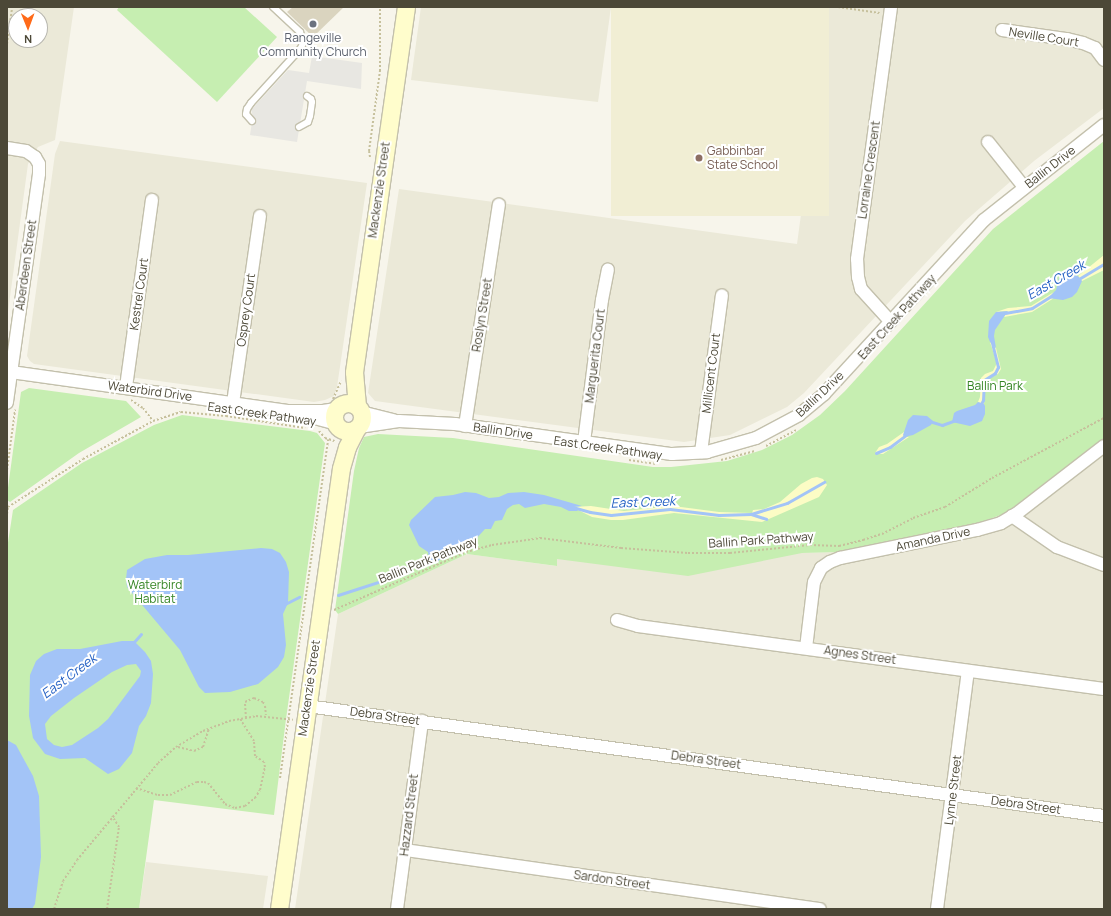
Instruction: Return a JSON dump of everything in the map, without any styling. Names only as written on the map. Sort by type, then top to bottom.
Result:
[{"type":"main road","name":"Mackenzie Street","points":[[279,909],[341,468],[347,447],[345,422],[354,372],[406,7]]},
{"type":"street","name":"Lorraine Crescent","points":[[890,11],[857,259],[858,277],[861,290],[890,321]]},
{"type":"street","name":"Neville Court","points":[[1002,30],[1067,39],[1083,43],[1095,48],[1104,60]]},
{"type":"street","name":"Ballin Drive","points":[[345,422],[399,421],[465,426],[654,452],[701,452],[725,448],[756,438],[799,415],[824,394],[970,234],[997,208],[1104,125]]},
{"type":"street","points":[[988,142],[1024,187]]},
{"type":"street","name":"Aberdeen Street","points":[[7,148],[26,151],[36,157],[39,164],[12,372],[11,405]]},
{"type":"street","name":"Kestrel Court","points":[[127,393],[152,200]]},
{"type":"street","name":"Roslyn Street","points":[[465,426],[499,205]]},
{"type":"street","name":"Osprey Court","points":[[233,403],[260,216]]},
{"type":"street","name":"Marguerita Court","points":[[584,442],[602,300],[608,270]]},
{"type":"street","name":"Millicent Court","points":[[701,452],[722,295]]},
{"type":"street","name":"Waterbird Drive","points":[[12,372],[127,393],[233,403],[289,411],[345,422]]},
{"type":"street","name":"Amanda Drive","points":[[806,648],[814,582],[821,568],[840,558],[989,527],[1012,516],[1104,446]]},
{"type":"street","points":[[1012,516],[1058,547],[1104,565]]},
{"type":"street","name":"Agnes Street","points":[[617,620],[638,626],[1104,689]]},
{"type":"street","name":"Lynne Street","points":[[937,909],[968,671]]},
{"type":"street","name":"Debra Street","points":[[307,706],[1104,816]]},
{"type":"street","name":"Hazzard Street","points":[[397,909],[422,722]]},
{"type":"street","name":"Sardon Street","points":[[405,850],[820,909]]},
{"type":"lane","points":[[252,121],[246,114],[250,103],[301,48],[303,43],[300,32],[273,7]]},
{"type":"lane","points":[[299,127],[308,122],[310,116],[312,102],[307,96]]},
{"type":"path","points":[[7,44],[12,7]]},
{"type":"path","points":[[370,157],[369,151],[380,71],[380,7]]},
{"type":"path","points":[[838,7],[890,11]]},
{"type":"path","points":[[127,393],[143,408],[153,421]]},
{"type":"path","points":[[7,470],[11,405]]},
{"type":"path","name":"East Creek Pathway","points":[[7,514],[8,507],[82,459],[153,421],[181,412],[226,416],[309,428]]},
{"type":"path","name":"Ballin Park Pathway","points":[[331,610],[338,609],[466,552],[492,545],[540,538],[621,548],[688,553],[730,553],[810,545],[839,546],[882,534],[913,518],[945,507],[992,478],[1104,418]]},
{"type":"path","points":[[280,778],[288,719],[345,422]]},
{"type":"path","name":"East Creek Pathway","points":[[316,430],[325,438],[345,422]]},
{"type":"path","points":[[715,462],[760,449],[800,427]]},
{"type":"path","name":"East Creek Pathway","points":[[627,460],[659,464]]},
{"type":"path","points":[[246,718],[245,702],[254,698],[263,702],[266,716]]},
{"type":"path","points":[[53,908],[63,881],[77,860],[136,788],[158,763],[176,747],[210,729],[239,719],[266,716],[288,719]]},
{"type":"path","points":[[136,788],[158,795],[170,795],[197,782],[204,782],[208,783],[225,804],[235,808],[245,806],[255,798],[260,790],[265,767],[264,762],[255,756],[254,741],[239,719]]},
{"type":"path","points":[[176,747],[194,751],[203,747],[210,729]]},
{"type":"path","points":[[107,909],[119,827],[112,816]]},
{"type":"shaded area","points":[[7,7],[74,7],[55,140],[38,147],[28,164],[7,319]]},
{"type":"shaded area","points":[[421,7],[611,7],[598,102],[411,80]]},
{"type":"shaded area","name":"Gabbinbar State School","points":[[611,7],[829,7],[829,216],[611,216]]},
{"type":"shaded area","points":[[829,7],[1104,7],[1104,108],[1034,161],[965,221],[804,393],[787,407],[730,435],[684,442],[375,401],[368,393],[399,189],[797,244]]},
{"type":"shaded area","points":[[312,56],[362,63],[361,89],[307,81],[297,142],[250,135],[253,116],[251,110],[288,70],[309,73]]},
{"type":"shaded area","points":[[60,141],[367,183],[337,387],[334,396],[325,400],[314,402],[34,364],[30,361],[27,356],[55,154]]},
{"type":"shaded area","points":[[1104,438],[1104,909],[295,909],[338,614],[467,554],[556,566],[557,559],[839,552],[987,521],[1013,509]]},
{"type":"shaded area","points":[[146,862],[268,876],[263,909],[139,909]]},
{"type":"green space","points":[[119,7],[244,7],[277,37],[217,102],[117,10]]},
{"type":"green space","name":"Ballin Park","points":[[1104,141],[1104,438],[1006,513],[976,524],[839,552],[802,553],[688,576],[557,559],[557,566],[467,554],[338,614],[335,610],[354,471],[359,448],[364,437],[378,434],[453,438],[653,467],[671,467],[727,461],[762,450],[792,435],[820,415],[845,391],[993,229]]},
{"type":"green space","points":[[29,388],[126,401],[141,417],[79,453],[10,502],[7,500],[7,495],[21,392]]},
{"type":"green space","name":"Waterbird Habitat","points":[[182,415],[310,431],[317,433],[325,443],[274,815],[154,800],[139,909],[7,909],[7,549],[13,510],[82,463],[154,425]]},
{"type":"sand","points":[[1104,255],[1104,270],[1082,281],[1078,276]]},
{"type":"sand","points":[[1054,292],[1049,298],[1054,298],[1032,312],[1004,317],[1007,311],[996,312],[1008,308],[1031,306]]},
{"type":"sand","points":[[990,342],[996,348],[1001,369],[998,374],[990,377],[986,382],[984,404],[978,402],[980,397],[981,378],[985,374],[993,371],[997,363]]},
{"type":"sand","points":[[904,432],[904,437],[909,437],[883,454],[875,453],[879,447],[887,444]]},
{"type":"sand","points":[[817,477],[823,479],[827,485],[819,497],[762,522],[674,513],[623,520],[611,520],[592,517],[572,507],[591,506],[624,511],[663,507],[681,507],[719,512],[752,513],[753,510],[764,509],[780,502],[801,484]]},
{"type":"water","points":[[1068,274],[1078,276],[1082,281],[1077,292],[1072,297],[1063,300],[1048,298],[1056,290],[1059,278]]},
{"type":"water","points":[[1008,311],[995,330],[994,336],[996,348],[990,342],[988,337],[989,321],[996,312]]},
{"type":"water","points":[[978,402],[984,404],[985,406],[985,414],[982,421],[970,426],[952,422],[954,413],[975,405]]},
{"type":"water","points":[[913,415],[927,416],[933,421],[931,425],[913,435],[904,437],[903,435],[908,420]]},
{"type":"water","points":[[465,492],[476,493],[489,498],[499,497],[508,493],[524,492],[544,495],[582,506],[573,507],[578,511],[569,511],[561,507],[544,504],[525,508],[519,504],[513,505],[507,509],[502,520],[495,521],[491,529],[485,529],[474,541],[455,548],[441,558],[437,563],[433,564],[429,559],[428,552],[419,546],[409,525],[411,520],[435,497]]},
{"type":"water","points":[[261,548],[272,549],[280,553],[286,562],[289,572],[288,603],[283,614],[286,645],[284,657],[278,667],[258,684],[230,692],[205,693],[199,687],[180,650],[127,587],[127,570],[145,559],[167,555],[188,555]]},
{"type":"water","points":[[122,641],[134,641],[145,652],[151,661],[153,674],[151,703],[146,716],[139,726],[132,753],[119,769],[108,774],[85,758],[60,759],[45,754],[33,738],[29,716],[30,675],[36,661],[44,654],[57,649],[80,649]],"holes":[[[136,664],[141,671],[140,676],[108,719],[98,728],[72,745],[62,747],[54,745],[47,739],[45,724],[51,716],[74,698],[112,672],[127,665]]]},
{"type":"water","points":[[7,740],[16,745],[33,776],[39,796],[41,857],[35,904],[32,909],[7,909]]},
{"type":"building","name":"Rangeville Community Church","points":[[293,7],[344,7],[313,37],[287,12]]},
{"type":"waterway","name":"East Creek","points":[[1077,280],[1104,264]]},
{"type":"waterway","name":"East Creek","points":[[1005,313],[1032,308],[1051,296]]},
{"type":"waterway","name":"East Creek","points":[[980,406],[983,400],[984,380],[995,373],[998,367],[992,343]]},
{"type":"waterway","name":"East Creek","points":[[929,421],[942,425],[956,420]]},
{"type":"waterway","name":"East Creek","points":[[876,453],[890,447],[907,434]]},
{"type":"waterway","name":"East Creek","points":[[569,506],[590,512],[611,515],[670,509],[719,515],[751,514],[787,503],[824,482]]},
{"type":"waterway","points":[[751,514],[766,519]]},
{"type":"waterway","name":"East Creek","points":[[338,595],[397,576]]},
{"type":"waterway","name":"East Creek","points":[[285,604],[299,597]]},
{"type":"waterway","name":"East Creek","points":[[133,643],[141,634]]},
{"type":"place","name":"Rangeville Community Church","points":[[313,24]]},
{"type":"place","name":"Gabbinbar State School","points":[[699,158]]}]
